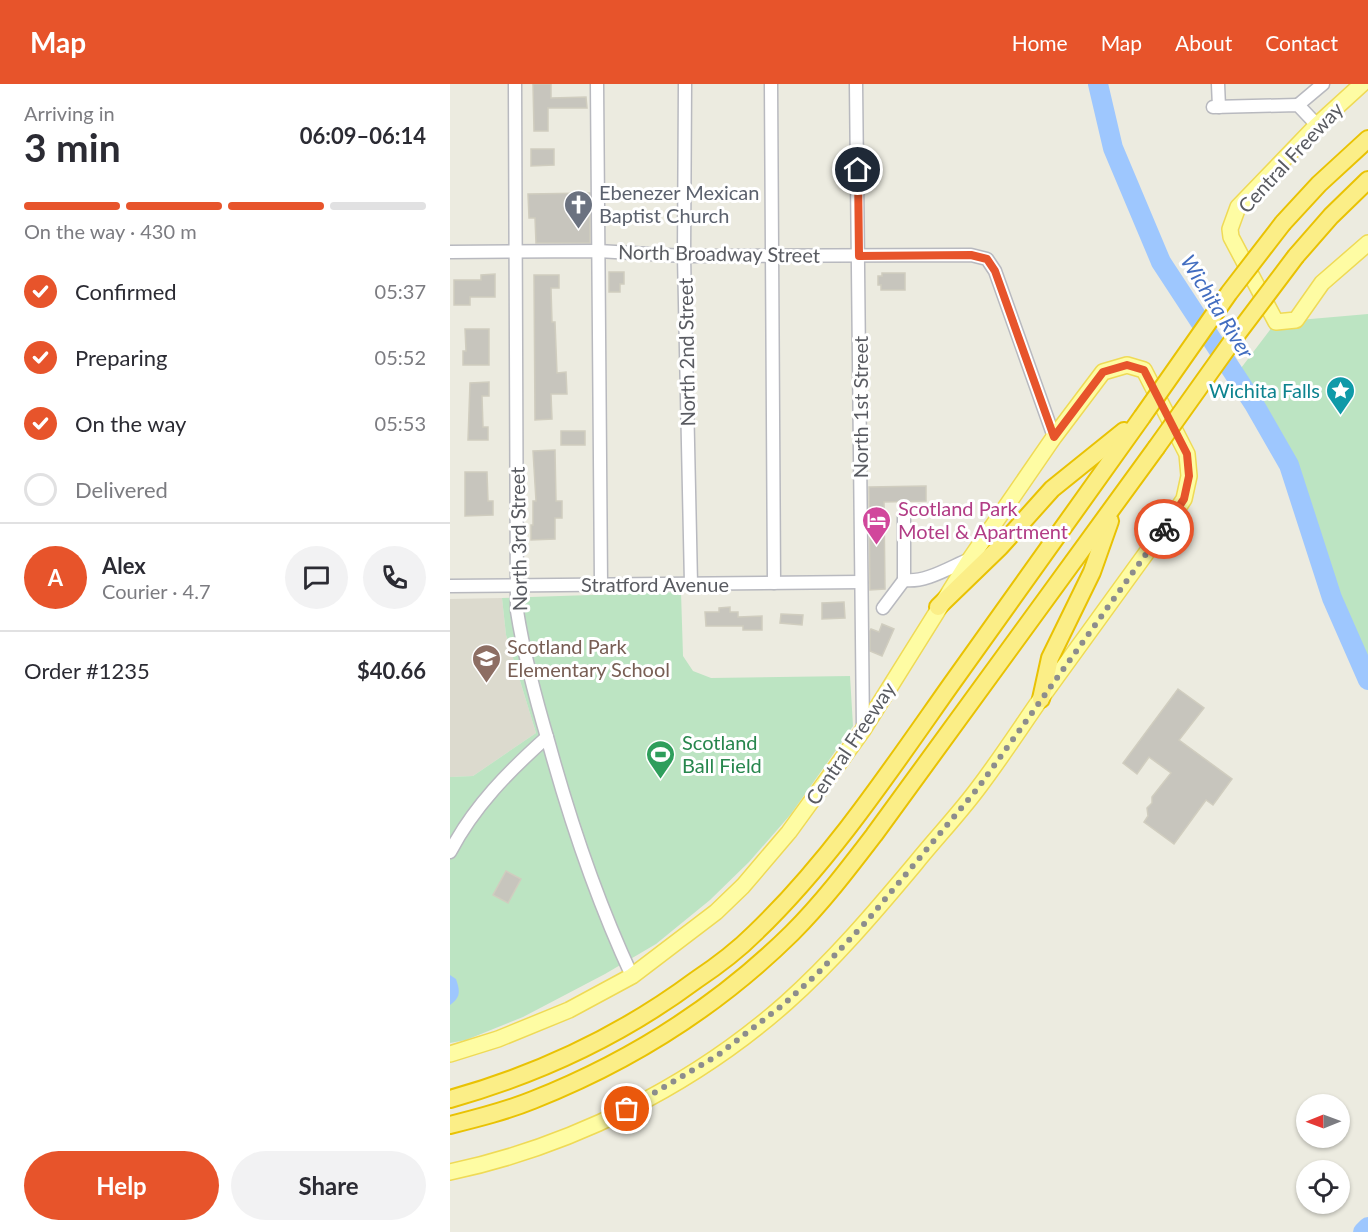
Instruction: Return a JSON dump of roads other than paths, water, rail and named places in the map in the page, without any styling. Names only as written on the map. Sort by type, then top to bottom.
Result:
[{"type":"highway","name":"Central Freeway","points":[[450,1099],[492,1087],[548,1065],[581,1051],[637,1021],[704,975],[754,935],[788,900],[851,822],[913,739],[1229,293],[1283,223],[1319,184],[1368,139]]},
{"type":"highway","points":[[450,1125],[532,1101],[587,1077],[633,1053],[677,1027],[722,995],[793,932],[834,887],[874,835],[1296,256],[1331,216],[1368,180]]},
{"type":"highway","points":[[938,607],[1000,547],[1052,489],[1142,417]]},
{"type":"highway","points":[[1041,699],[1050,658],[1092,572],[1116,504]]},
{"type":"main road","name":"Central Freeway","points":[[1362,84],[1317,124],[1238,207],[1230,229],[1231,237],[1276,322],[1296,320],[1322,283],[1368,243]]},
{"type":"main road","name":"Central Freeway","points":[[450,1054],[498,1039],[569,1010],[632,976],[716,912],[743,886],[789,832],[863,730],[970,559],[1054,437],[1103,372],[1127,365],[1144,370],[1187,454],[1189,476],[1184,499],[978,788],[866,922],[818,973],[784,1004],[718,1055],[627,1109],[576,1133],[522,1153],[450,1172]]},
{"type":"street","name":"North 3rd Street","points":[[515,84],[516,585],[523,648],[581,850],[613,936],[632,976]]},
{"type":"street","points":[[597,84],[601,584]]},
{"type":"street","name":"North 2nd Street","points":[[685,84],[684,256],[691,584]]},
{"type":"street","points":[[771,84],[774,583]]},
{"type":"street","name":"North 1st Street","points":[[856,84],[863,730]]},
{"type":"street","points":[[1218,84],[1216,107],[1298,105],[1323,84]]},
{"type":"street","points":[[1298,105],[1317,124]]},
{"type":"street","name":"North Broadway Street","points":[[450,252],[598,251],[684,256],[971,255],[987,259],[995,271],[1054,437]]},
{"type":"street","points":[[883,608],[904,580],[904,515]]},
{"type":"street","points":[[904,580],[913,581],[924,578],[970,559]]},
{"type":"street","name":"Stratford Avenue","points":[[450,586],[861,582]]},
{"type":"street","points":[[450,852],[482,802],[506,775],[547,737]]},
{"type":"water","points":[[450,975],[456,979],[459,990],[458,996],[450,1005]]},
{"type":"waterway","name":"Wichita River","points":[[1098,84],[1113,148],[1161,262],[1254,404],[1289,465],[1332,598],[1368,680]]},
{"type":"waterway","name":"Wichita River","points":[[1363,1232],[1368,1227]]},
{"type":"place","name":"Ebenezer Mexican Baptist Church","points":[[578,230]]},
{"type":"place","name":"Wichita Falls","points":[[1341,416]]},
{"type":"place","name":"Scotland Park Motel & Apartment","points":[[877,546]]},
{"type":"place","name":"Scotland Park Elementary School","points":[[486,684]]},
{"type":"place","name":"Scotland Ball Field","points":[[661,780]]}]
